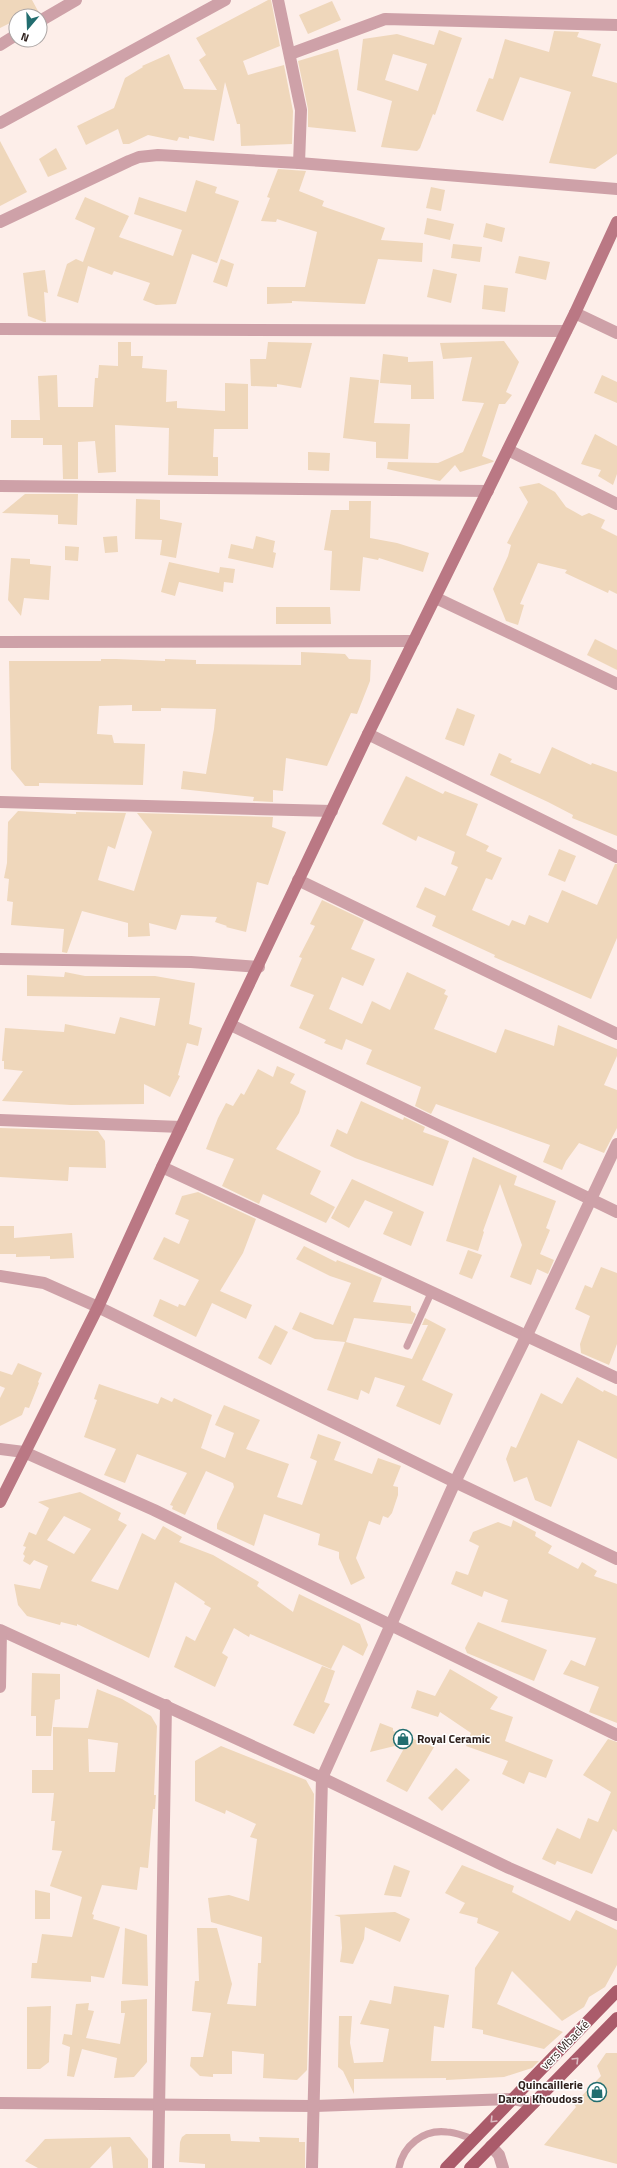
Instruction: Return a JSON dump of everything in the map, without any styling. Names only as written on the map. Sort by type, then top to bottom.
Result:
[{"type":"main road","name":"vers Mbacké","points":[[446,2168],[617,1991]]},
{"type":"main road","name":"vers Mbacké","points":[[470,2168],[617,2018]]},
{"type":"street","points":[[48,16],[76,0]]},
{"type":"street","points":[[0,123],[225,0]]},
{"type":"street","points":[[278,0],[302,120],[299,163]]},
{"type":"street","points":[[290,54],[384,19],[617,25]]},
{"type":"street","points":[[0,222],[139,157],[158,155],[299,163],[617,189]]},
{"type":"street","points":[[0,1502],[98,1308],[162,1167],[231,1026],[298,880],[575,313],[617,222]]},
{"type":"street","points":[[575,313],[617,333]]},
{"type":"street","points":[[0,329],[566,331]]},
{"type":"street","points":[[508,450],[617,504]]},
{"type":"street","points":[[0,486],[488,491]]},
{"type":"street","points":[[436,598],[617,684]]},
{"type":"street","points":[[0,642],[414,641]]},
{"type":"street","points":[[368,734],[617,857]]},
{"type":"street","points":[[0,802],[332,811]]},
{"type":"street","points":[[298,880],[617,1034]]},
{"type":"street","points":[[0,959],[191,962],[258,967]]},
{"type":"street","points":[[231,1026],[617,1212]]},
{"type":"street","points":[[0,1120],[181,1127]]},
{"type":"street","points":[[312,2168],[315,2106],[322,1778],[454,1482],[527,1335],[617,1144]]},
{"type":"street","points":[[162,1167],[617,1378]]},
{"type":"street","points":[[0,1276],[44,1283],[617,1560]]},
{"type":"street","points":[[0,1449],[24,1452],[218,1540],[617,1735]]},
{"type":"street","points":[[0,1687],[1,1630],[322,1778],[509,1868],[617,1915]]},
{"type":"street","points":[[158,2168],[166,1705]]},
{"type":"street","points":[[0,2103],[158,2103],[315,2106],[512,2099],[534,2103]]},
{"type":"street","points":[[491,2146],[499,2156],[503,2168]]},
{"type":"lane","points":[[407,1346],[432,1291]]},
{"type":"lane","points":[[399,2168],[403,2153],[411,2143],[426,2134],[446,2132],[474,2139]]},
{"type":"building","points":[[0,0],[32,0],[36,8],[8,8],[8,24],[0,28]]},
{"type":"building","points":[[268,0],[271,0],[280,46],[243,61],[248,75],[284,65],[293,111],[292,144],[241,146],[240,124],[237,124],[225,82],[214,141],[189,136],[189,139],[179,137],[177,141],[148,135],[129,144],[123,144],[118,129],[86,145],[77,126],[114,108],[125,78],[143,67],[142,66],[169,54],[184,89],[217,90],[199,60],[206,55],[196,38]]},
{"type":"building","points":[[332,1],[341,20],[308,34],[299,15]]},
{"type":"building","points":[[439,30],[462,38],[435,115],[433,114],[420,148],[417,151],[381,147],[392,101],[357,90],[363,39],[397,34],[434,45]],"holes":[[[393,54],[427,64],[418,91],[385,80]]]},
{"type":"building","points":[[554,31],[579,32],[577,37],[601,44],[592,76],[617,83],[617,154],[595,169],[549,163],[571,92],[520,77],[503,121],[476,111],[489,78],[493,79],[505,39],[549,52]]},
{"type":"building","points":[[338,49],[356,132],[308,127],[308,109],[298,61]]},
{"type":"building","points":[[0,141],[27,192],[0,206]]},
{"type":"building","points":[[56,148],[67,169],[48,177],[39,159]]},
{"type":"building","points":[[278,169],[306,171],[299,191],[324,201],[322,206],[385,228],[381,240],[423,243],[422,262],[378,259],[365,304],[292,301],[292,303],[267,304],[267,287],[305,287],[317,232],[277,219],[276,222],[261,221],[270,198],[267,197]]},
{"type":"building","points":[[196,180],[217,187],[215,193],[239,201],[217,263],[192,254],[176,304],[156,305],[143,300],[150,283],[114,271],[112,275],[88,266],[78,303],[57,296],[67,264],[76,259],[83,262],[95,228],[75,219],[85,197],[129,216],[119,237],[173,256],[182,230],[134,214],[139,197],[186,212]]},
{"type":"building","points":[[431,187],[445,190],[441,211],[426,208]]},
{"type":"building","points":[[427,218],[454,224],[450,240],[424,234]]},
{"type":"building","points":[[486,223],[505,228],[502,242],[483,237]]},
{"type":"building","points":[[453,244],[482,247],[480,262],[451,258]]},
{"type":"building","points":[[519,256],[550,262],[546,280],[515,273]]},
{"type":"building","points":[[221,259],[234,264],[227,287],[213,282]]},
{"type":"building","points":[[433,269],[457,274],[451,303],[427,297]]},
{"type":"building","points":[[45,270],[48,293],[44,292],[46,322],[44,322],[28,316],[23,273]]},
{"type":"building","points":[[484,285],[508,288],[505,312],[482,309]]},
{"type":"building","points":[[504,341],[519,362],[506,392],[512,395],[505,404],[499,404],[482,456],[494,461],[460,472],[455,465],[440,481],[387,469],[388,462],[438,463],[463,452],[484,403],[462,401],[472,357],[443,359],[440,343]]},
{"type":"building","points":[[118,342],[131,342],[131,356],[143,356],[142,368],[167,370],[166,402],[177,401],[177,408],[225,411],[225,383],[248,384],[248,429],[214,429],[213,457],[218,457],[218,476],[168,475],[169,428],[115,425],[116,472],[98,473],[95,441],[78,442],[78,479],[63,479],[62,445],[43,445],[43,438],[11,438],[11,420],[40,420],[38,376],[57,375],[58,407],[93,407],[95,378],[98,378],[99,365],[118,366]]},
{"type":"building","points":[[268,342],[312,343],[301,388],[277,384],[277,387],[251,386],[250,359],[266,359]]},
{"type":"building","points":[[383,354],[408,357],[408,362],[433,361],[434,399],[411,399],[411,385],[380,383]]},
{"type":"building","points":[[602,375],[617,382],[617,403],[594,393]]},
{"type":"building","points":[[350,377],[379,380],[374,423],[410,424],[408,459],[376,458],[376,442],[343,438]]},
{"type":"building","points":[[595,434],[617,446],[617,474],[613,485],[598,476],[601,470],[581,464]]},
{"type":"building","points":[[308,452],[330,453],[329,471],[308,470]]},
{"type":"building","points":[[539,483],[555,492],[566,507],[582,516],[589,513],[605,520],[601,528],[617,536],[617,594],[609,590],[608,593],[565,573],[567,570],[538,563],[520,604],[524,605],[518,625],[506,621],[493,589],[508,556],[511,545],[507,543],[528,502],[519,487]]},
{"type":"building","points":[[25,494],[78,494],[77,525],[58,524],[58,515],[2,513]]},
{"type":"building","points":[[136,499],[160,500],[160,519],[182,523],[176,558],[160,555],[162,540],[135,539]]},
{"type":"building","points":[[349,501],[371,501],[370,538],[397,543],[429,553],[423,572],[379,558],[378,560],[363,557],[360,591],[330,590],[332,551],[324,550],[331,510],[349,510]]},
{"type":"building","points":[[117,536],[118,552],[105,553],[103,537]]},
{"type":"building","points":[[256,536],[275,541],[273,552],[276,553],[273,568],[228,558],[231,544],[253,549]]},
{"type":"building","points":[[65,546],[79,547],[78,561],[65,560]]},
{"type":"building","points":[[11,558],[30,559],[30,564],[51,566],[49,600],[24,598],[21,616],[8,600]]},
{"type":"building","points":[[169,562],[219,573],[220,567],[235,569],[233,583],[224,582],[223,592],[179,582],[175,596],[161,592]]},
{"type":"building","points":[[276,607],[330,607],[331,624],[276,624]]},
{"type":"building","points":[[595,639],[617,650],[617,670],[587,655]]},
{"type":"building","points":[[301,652],[345,654],[349,659],[371,660],[370,681],[357,714],[351,713],[327,766],[286,758],[283,791],[273,790],[273,802],[253,801],[254,797],[181,789],[183,771],[206,774],[216,709],[161,708],[161,711],[132,711],[132,705],[99,706],[97,734],[112,735],[114,743],[145,744],[143,785],[39,783],[39,786],[25,786],[11,769],[9,661],[101,661],[101,659],[116,659],[165,661],[165,659],[196,660],[196,664],[301,665]]},
{"type":"building","points":[[457,708],[475,715],[464,746],[445,739]]},
{"type":"building","points":[[552,747],[591,765],[592,763],[617,772],[617,836],[572,818],[573,815],[490,775],[499,753],[512,759],[510,762],[540,774]]},
{"type":"building","points":[[406,776],[443,794],[445,791],[478,804],[466,835],[489,846],[486,851],[502,858],[492,880],[486,878],[472,910],[509,926],[512,920],[525,925],[529,915],[548,923],[562,890],[597,905],[615,864],[617,864],[617,938],[591,999],[494,957],[495,955],[432,926],[436,916],[416,907],[425,887],[445,896],[458,867],[451,864],[455,852],[418,836],[416,841],[382,824]]},
{"type":"building","points":[[18,811],[76,814],[76,812],[126,813],[115,849],[108,846],[98,880],[134,891],[152,832],[137,813],[273,817],[272,827],[286,832],[268,885],[257,882],[246,932],[226,927],[227,926],[215,922],[217,917],[181,915],[176,930],[149,923],[150,936],[128,937],[128,923],[82,911],[67,953],[62,952],[64,929],[11,925],[13,902],[7,901],[9,879],[4,878],[7,863],[8,822]]},
{"type":"building","points":[[559,849],[576,856],[565,882],[548,875]]},
{"type":"building","points":[[322,900],[364,920],[351,949],[375,959],[363,986],[342,977],[329,1009],[362,1024],[372,1001],[390,1010],[407,972],[446,990],[444,994],[448,996],[434,1029],[496,1053],[505,1029],[554,1046],[558,1025],[617,1049],[617,1056],[604,1085],[617,1090],[617,1128],[604,1153],[579,1143],[566,1161],[562,1170],[543,1162],[550,1145],[436,1104],[431,1114],[415,1106],[421,1087],[366,1064],[372,1050],[346,1039],[342,1050],[324,1043],[326,1040],[299,1028],[314,995],[290,986],[302,958],[299,957],[315,926],[310,924]]},
{"type":"building","points":[[65,972],[85,976],[155,976],[195,983],[189,1024],[202,1028],[198,1046],[187,1043],[178,1075],[180,1076],[170,1097],[144,1084],[144,1104],[71,1105],[2,1101],[23,1071],[4,1069],[4,1061],[2,1061],[5,1028],[64,1032],[65,1024],[115,1034],[120,1017],[155,1026],[160,998],[27,996],[27,975],[64,977]]},
{"type":"building","points":[[277,1066],[295,1074],[290,1083],[306,1091],[299,1113],[276,1149],[321,1171],[310,1194],[335,1207],[326,1223],[263,1194],[259,1204],[222,1186],[234,1159],[206,1149],[218,1118],[226,1103],[233,1106],[241,1093],[244,1095],[258,1069],[273,1077]]},
{"type":"building","points":[[361,1101],[403,1120],[404,1117],[425,1127],[423,1132],[449,1141],[433,1186],[355,1158],[330,1146],[337,1129],[347,1134]]},
{"type":"building","points":[[0,1128],[98,1131],[105,1141],[106,1168],[69,1167],[68,1181],[0,1177]]},
{"type":"building","points":[[473,1157],[517,1176],[514,1185],[556,1201],[546,1228],[550,1230],[540,1254],[554,1260],[548,1274],[537,1269],[531,1285],[510,1277],[522,1245],[500,1184],[483,1231],[484,1232],[478,1251],[446,1241]]},
{"type":"building","points":[[352,1179],[424,1212],[411,1246],[383,1234],[393,1212],[365,1200],[349,1228],[331,1218]]},
{"type":"building","points":[[198,1192],[256,1219],[243,1253],[220,1291],[252,1305],[246,1319],[212,1303],[196,1337],[153,1316],[160,1299],[178,1307],[179,1304],[185,1306],[199,1280],[153,1259],[164,1237],[179,1244],[189,1220],[175,1214],[182,1196]]},
{"type":"building","points":[[0,1226],[14,1226],[14,1238],[72,1233],[74,1258],[50,1259],[50,1256],[16,1257],[16,1254],[0,1254]]},
{"type":"building","points":[[304,1246],[336,1262],[337,1260],[382,1278],[373,1302],[411,1306],[411,1311],[416,1314],[412,1324],[354,1318],[346,1342],[412,1359],[428,1325],[422,1325],[425,1318],[446,1329],[422,1380],[453,1394],[440,1425],[396,1406],[405,1386],[375,1377],[369,1394],[361,1390],[358,1400],[327,1390],[345,1342],[315,1339],[292,1329],[300,1312],[333,1325],[351,1283],[330,1276],[296,1259]]},
{"type":"building","points":[[468,1250],[482,1255],[472,1279],[459,1274]]},
{"type":"building","points":[[601,1267],[617,1273],[617,1344],[609,1365],[581,1353],[580,1344],[590,1316],[575,1309],[585,1285],[592,1288]]},
{"type":"building","points":[[275,1325],[288,1332],[271,1365],[258,1358]]},
{"type":"building","points":[[18,1363],[42,1373],[29,1408],[25,1407],[22,1415],[0,1426],[0,1398],[5,1388],[0,1386],[0,1371],[12,1375]]},
{"type":"building","points":[[577,1377],[603,1392],[604,1390],[617,1396],[617,1459],[578,1440],[551,1507],[535,1500],[527,1477],[514,1482],[506,1459],[511,1446],[516,1448],[541,1393],[562,1404]]},
{"type":"building","points":[[99,1384],[158,1404],[161,1397],[172,1402],[174,1398],[212,1415],[201,1448],[225,1458],[234,1433],[215,1425],[224,1405],[260,1420],[246,1449],[289,1464],[277,1497],[302,1505],[317,1461],[310,1458],[318,1434],[341,1442],[334,1460],[372,1474],[378,1458],[401,1466],[393,1486],[398,1487],[398,1495],[392,1513],[388,1518],[383,1516],[380,1525],[369,1521],[356,1558],[365,1578],[351,1585],[339,1558],[339,1552],[318,1545],[320,1534],[264,1514],[254,1546],[217,1529],[217,1524],[234,1487],[233,1483],[206,1471],[185,1515],[172,1509],[173,1506],[170,1505],[187,1473],[137,1454],[125,1483],[104,1475],[116,1449],[84,1437],[97,1400],[94,1399]]},
{"type":"building","points":[[80,1492],[121,1513],[118,1520],[127,1525],[91,1581],[118,1590],[142,1533],[155,1540],[163,1526],[182,1537],[179,1542],[213,1555],[259,1582],[257,1586],[293,1612],[299,1594],[360,1624],[368,1645],[363,1656],[343,1645],[331,1669],[250,1634],[249,1637],[234,1628],[222,1653],[228,1657],[215,1687],[174,1667],[186,1636],[195,1641],[211,1608],[204,1604],[205,1602],[175,1582],[149,1658],[77,1624],[77,1626],[61,1622],[60,1625],[27,1616],[18,1605],[14,1584],[40,1589],[48,1566],[34,1560],[30,1565],[23,1561],[25,1556],[23,1554],[26,1547],[23,1546],[29,1532],[36,1535],[49,1508],[38,1502]],"holes":[[[64,1516],[91,1529],[74,1554],[47,1540]]]},
{"type":"building","points":[[513,1520],[536,1532],[535,1536],[552,1546],[548,1553],[578,1569],[582,1562],[597,1571],[594,1576],[617,1584],[617,1723],[589,1712],[599,1687],[563,1674],[571,1660],[585,1666],[596,1638],[501,1622],[508,1600],[484,1591],[482,1597],[451,1584],[456,1571],[468,1575],[479,1546],[469,1541],[473,1532],[498,1522],[511,1527]]},
{"type":"building","points":[[478,1622],[547,1650],[534,1681],[467,1653],[465,1648]]},
{"type":"building","points":[[322,1666],[335,1671],[324,1702],[330,1704],[314,1734],[293,1725]]},
{"type":"building","points":[[450,1669],[498,1697],[490,1709],[513,1717],[505,1741],[553,1760],[546,1778],[529,1772],[524,1784],[502,1774],[508,1761],[466,1746],[471,1733],[440,1712],[438,1717],[411,1708],[417,1690],[435,1696]]},
{"type":"building","points":[[32,1673],[60,1674],[60,1699],[55,1700],[51,1736],[36,1736],[36,1716],[31,1716]]},
{"type":"building","points":[[97,1689],[122,1699],[151,1716],[157,1726],[154,1795],[156,1795],[155,1809],[153,1809],[148,1868],[140,1867],[137,1890],[102,1885],[92,1914],[94,1915],[93,1919],[120,1927],[104,1978],[91,1976],[91,1982],[31,1978],[32,1963],[37,1963],[42,1934],[72,1937],[82,1897],[50,1886],[62,1851],[52,1850],[55,1821],[51,1821],[54,1793],[32,1793],[32,1770],[53,1770],[53,1727],[88,1728]],"holes":[[[88,1739],[118,1743],[115,1772],[89,1772]]]},
{"type":"building","points":[[380,1723],[393,1728],[393,1731],[434,1747],[407,1792],[386,1781],[407,1743],[370,1752]]},
{"type":"building","points":[[608,1739],[617,1742],[617,1832],[613,1829],[592,1874],[557,1861],[555,1865],[542,1859],[557,1828],[580,1839],[588,1818],[598,1822],[611,1792],[583,1775]]},
{"type":"building","points":[[221,1746],[306,1780],[314,1794],[307,2070],[297,2080],[263,2078],[264,2054],[232,2051],[232,2074],[213,2074],[213,2077],[200,2076],[190,2066],[191,2057],[203,2057],[211,2013],[192,2011],[195,1981],[199,1981],[197,1928],[217,1928],[232,1984],[227,2004],[256,2006],[258,1963],[261,1963],[262,1937],[211,1922],[208,1898],[229,1895],[249,1901],[257,1839],[250,1837],[256,1824],[226,1810],[225,1814],[195,1801],[195,1761]]},
{"type":"building","points":[[456,1768],[470,1780],[442,1811],[428,1798]]},
{"type":"building","points":[[394,1865],[410,1871],[401,1897],[384,1895]]},
{"type":"building","points":[[462,1865],[514,1886],[512,1892],[570,1921],[576,1910],[617,1930],[617,1965],[605,1987],[589,1997],[584,2007],[562,2021],[512,1971],[497,2004],[563,2032],[544,2049],[483,2034],[483,2030],[472,2028],[475,1968],[499,1932],[477,1923],[478,1918],[459,1913],[465,1903],[445,1893]]},
{"type":"building","points":[[35,1890],[50,1893],[50,1919],[35,1919]]},
{"type":"building","points":[[395,1912],[410,1919],[400,1942],[365,1927],[364,1939],[353,1964],[340,1962],[342,1948],[340,1917],[334,1915]]},
{"type":"building","points":[[125,1928],[147,1935],[148,1986],[122,1984]]},
{"type":"building","points":[[394,1986],[449,1995],[444,2028],[434,2026],[431,2061],[539,2061],[532,2068],[504,2077],[446,2080],[446,2078],[354,2079],[354,2094],[343,2071],[338,2067],[339,2016],[352,2016],[350,2043],[354,2063],[383,2062],[389,2029],[360,2024],[370,2000],[391,2004]]},
{"type":"building","points":[[147,1999],[147,2062],[134,2077],[114,2078],[117,2058],[82,2049],[74,2077],[67,2076],[70,2047],[62,2044],[64,2034],[72,2035],[76,2004],[89,2003],[88,2010],[94,2011],[86,2038],[120,2044],[125,2013],[121,2013],[121,2001]]},
{"type":"building","points":[[51,2006],[49,2062],[40,2069],[27,2069],[27,2007]]},
{"type":"building","points":[[606,2053],[617,2053],[617,2164],[544,2145],[576,2107],[574,2104],[601,2076],[597,2066]]},
{"type":"building","points":[[186,2134],[230,2134],[231,2141],[260,2142],[259,2137],[299,2138],[299,2142],[305,2142],[305,2168],[205,2168],[205,2164],[179,2162],[180,2142],[182,2137]]},
{"type":"building","points":[[130,2137],[148,2159],[148,2168],[113,2168],[111,2146],[90,2168],[38,2168],[25,2161],[45,2139]]},
{"type":"place","name":"Royal Ceramic","points":[[403,1739]]},
{"type":"place","name":"Quincaillerie Darou Khoudoss","points":[[597,2092]]}]
